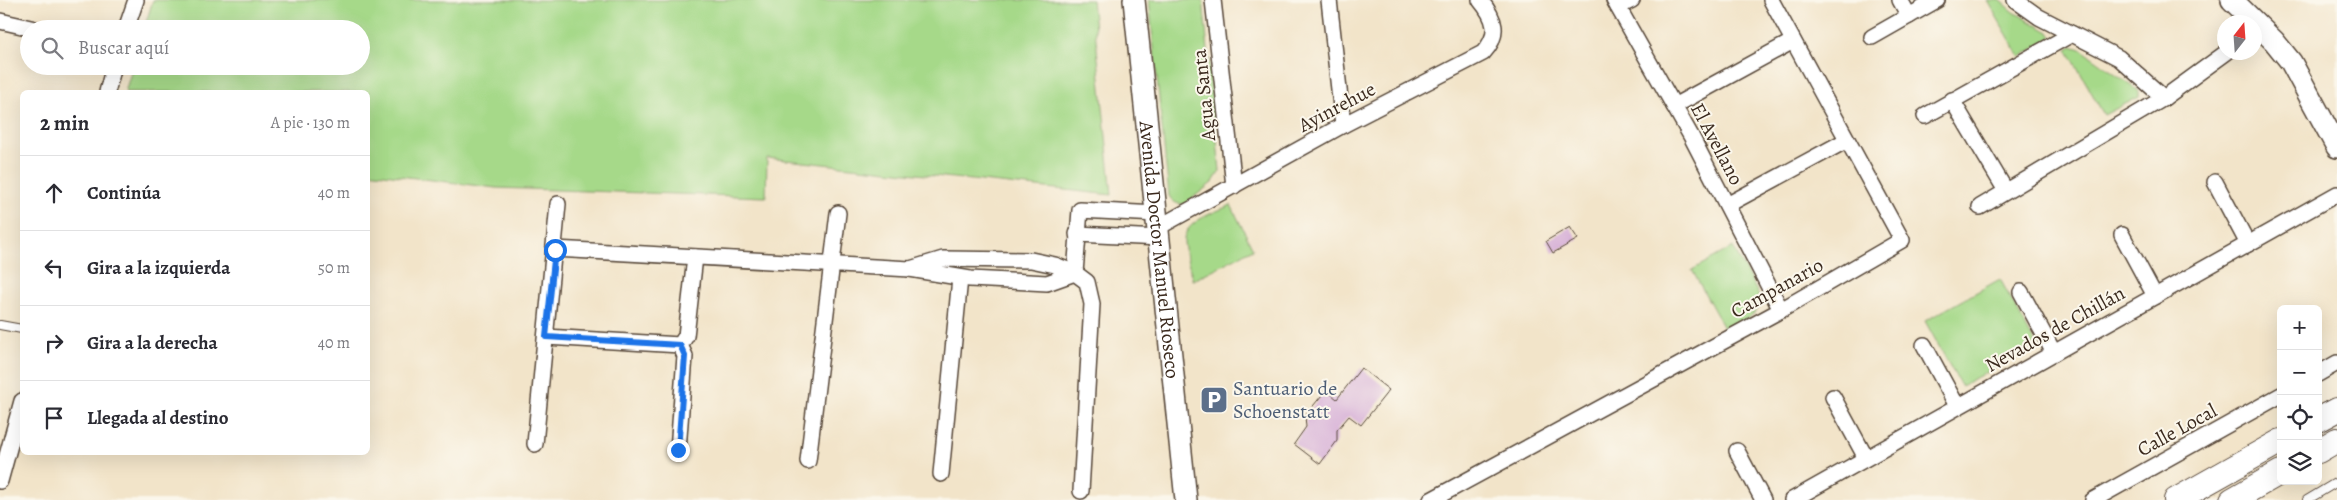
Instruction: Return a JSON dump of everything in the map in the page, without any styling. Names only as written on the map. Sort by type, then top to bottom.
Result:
[{"type":"main road","points":[[2322,418],[2337,410]]},
{"type":"main road","points":[[2322,449],[2337,440]]},
{"type":"main road","points":[[2176,500],[2277,444]]},
{"type":"main road","points":[[2232,500],[2277,474]]},
{"type":"street","points":[[129,20],[136,0]]},
{"type":"street","name":"Avenida Doctor Manuel Rioseco","points":[[1134,0],[1186,500]]},
{"type":"street","name":"Agua Santa","points":[[1214,0],[1234,186]]},
{"type":"street","points":[[1329,0],[1343,125]]},
{"type":"street","name":"Ayinrehue","points":[[1159,226],[1343,125],[1483,53],[1492,41],[1494,25],[1488,9],[1480,0]]},
{"type":"street","points":[[1616,4],[1632,0]]},
{"type":"street","name":"Campanario","points":[[1431,500],[1781,310],[1902,240],[1771,0]]},
{"type":"street","points":[[1900,0],[1910,16]]},
{"type":"street","points":[[1872,37],[1937,0]]},
{"type":"street","points":[[2015,0],[2039,17],[2120,58],[2164,98]]},
{"type":"street","points":[[2232,0],[2245,15]]},
{"type":"street","name":"El Avellano","points":[[1616,4],[1674,106],[1781,310]]},
{"type":"street","points":[[0,21],[20,26]]},
{"type":"street","points":[[1925,116],[2072,34]]},
{"type":"street","points":[[2262,34],[2290,62],[2337,147]]},
{"type":"street","points":[[1674,106],[1793,41]]},
{"type":"street","points":[[1980,207],[2164,98],[2217,59]]},
{"type":"street","points":[[108,90],[112,75]]},
{"type":"street","points":[[1952,100],[2006,192]]},
{"type":"street","points":[[1727,205],[1848,140]]},
{"type":"street","points":[[2216,182],[2248,244]]},
{"type":"street","name":"Nevados de Chillán","points":[[1792,500],[2337,194]]},
{"type":"street","points":[[535,444],[558,204]]},
{"type":"street","points":[[1074,273],[1080,210],[1159,226]]},
{"type":"street","points":[[808,461],[838,213]]},
{"type":"street","points":[[1077,234],[1159,226]]},
{"type":"street","points":[[2122,234],[2155,296]]},
{"type":"street","points":[[555,250],[910,269],[960,278],[1047,283],[1074,273]]},
{"type":"street","points":[[680,345],[686,336],[695,257]]},
{"type":"street","points":[[910,269],[943,259],[1031,260],[1055,265],[1074,273],[1087,282],[1092,304],[1081,491]]},
{"type":"street","points":[[941,474],[960,278]]},
{"type":"street","points":[[2021,292],[2054,353]]},
{"type":"street","points":[[546,337],[680,345]]},
{"type":"street","points":[[678,450],[685,356],[680,345]]},
{"type":"street","points":[[1924,345],[1957,406]]},
{"type":"street","points":[[2322,372],[2337,363]]},
{"type":"street","points":[[1833,397],[1866,458]]},
{"type":"street","name":"Calle Local","points":[[2093,500],[2277,397]]},
{"type":"street","points":[[0,481],[20,408]]},
{"type":"street","points":[[1738,450],[1763,500]]},
{"type":"lane","points":[[0,325],[20,329]]},
{"type":"lane","points":[[2307,500],[2337,482]]},
{"type":"green space","points":[[153,0],[1092,0],[1112,195],[767,158],[766,197],[496,188],[370,172],[370,90],[126,90],[130,75],[370,75],[370,20],[147,20]]},
{"type":"green space","points":[[1149,0],[1203,0],[1220,171],[1213,182],[1185,204],[1176,203],[1169,196]]},
{"type":"green space","points":[[1987,0],[2000,0],[2014,12],[2049,32],[2052,37],[2020,57]]},
{"type":"green space","points":[[2072,46],[2081,49],[2139,91],[2139,97],[2104,115],[2067,49]]},
{"type":"green space","points":[[1231,205],[1253,249],[1193,280],[1186,256],[1185,235],[1194,223],[1209,214]]},
{"type":"green space","points":[[1733,247],[1761,299],[1760,305],[1753,314],[1725,330],[1692,270]]},
{"type":"green space","points":[[2000,279],[2036,345],[1961,386],[1925,321]]},
{"type":"building","points":[[1570,227],[1578,239],[1553,253],[1546,241]]},
{"type":"building","points":[[1361,368],[1389,390],[1361,425],[1349,416],[1337,430],[1337,441],[1320,464],[1294,444],[1306,427],[1305,416],[1326,390],[1337,399]]},
{"type":"place","name":"Santuario de Schoenstatt","points":[[1214,400]]},
{"type":"route","points":[[555,250],[546,337],[680,345],[685,356],[678,450]]}]
